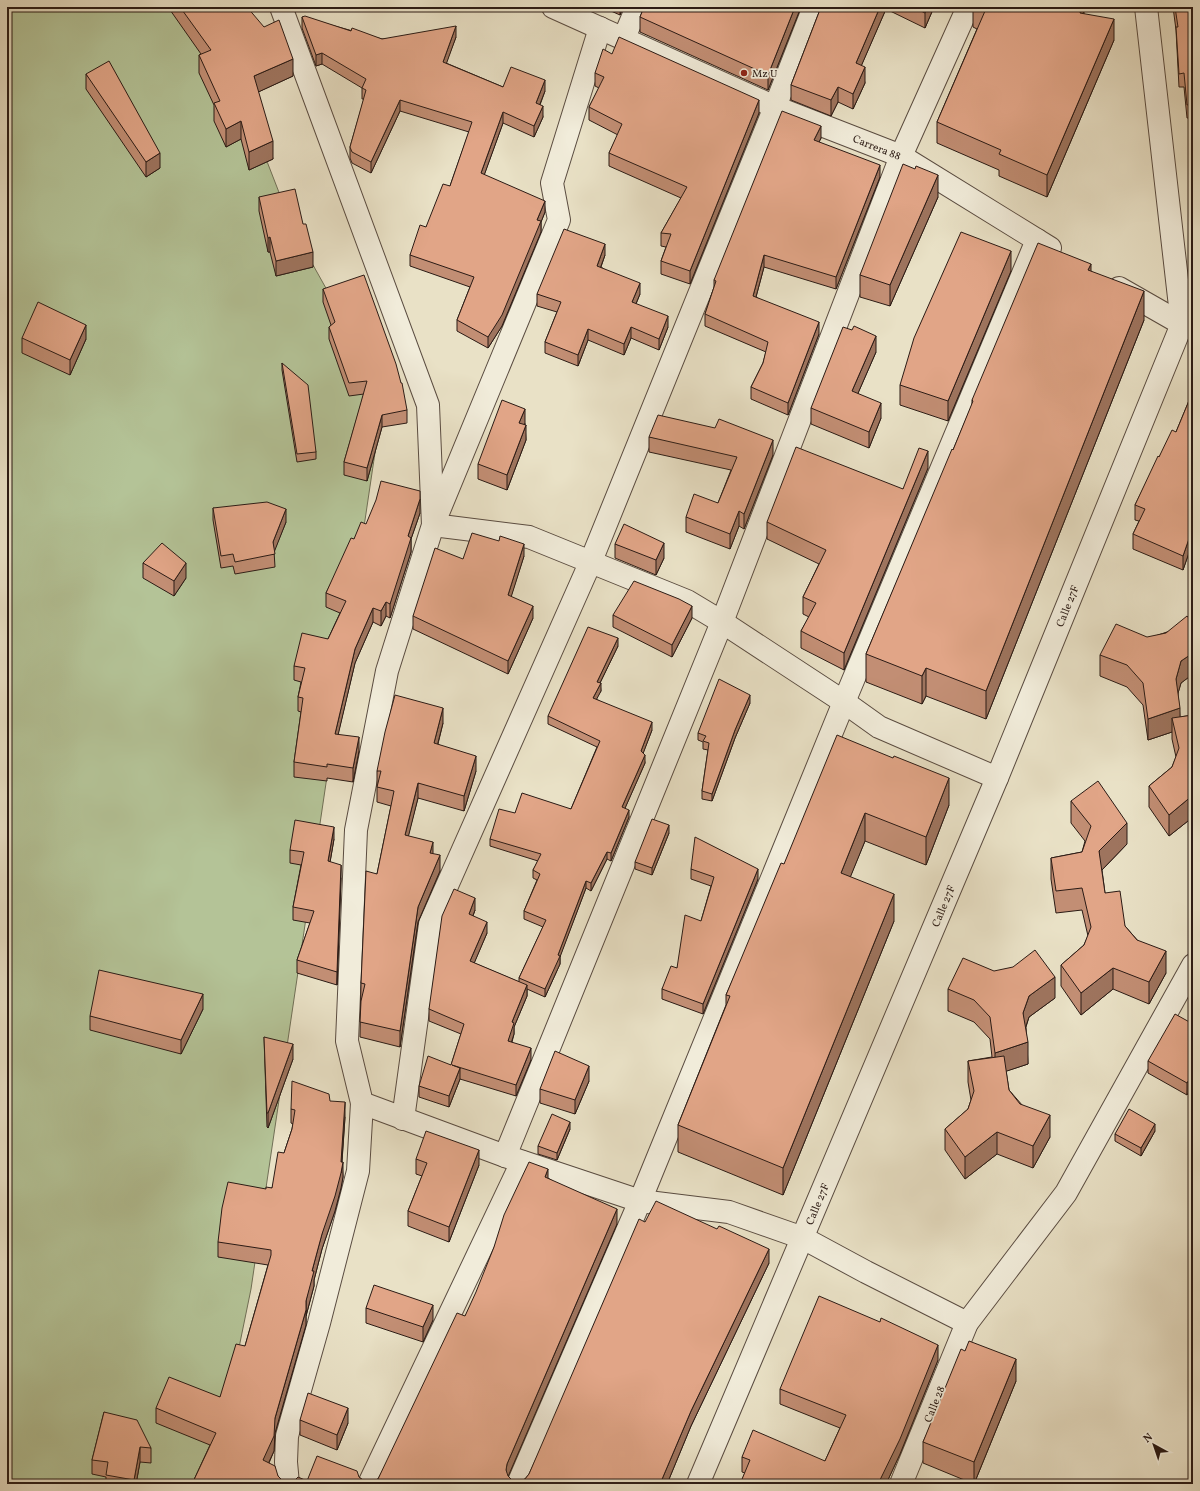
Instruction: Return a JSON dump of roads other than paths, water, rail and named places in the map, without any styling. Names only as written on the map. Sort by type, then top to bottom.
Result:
[{"type":"street","points":[[281,7],[428,406],[433,525]]},
{"type":"street","name":"Carrera 88","points":[[553,7],[775,107],[901,156],[1065,257]]},
{"type":"street","points":[[624,38],[637,7]]},
{"type":"street","points":[[403,1119],[430,924],[590,561],[775,107],[814,7]]},
{"type":"street","points":[[369,1484],[514,1159],[901,156],[968,7]]},
{"type":"street","points":[[1146,7],[1182,324]]},
{"type":"street","points":[[288,1484],[286,1462],[287,1436],[319,1323],[358,1171],[362,1103],[347,1041],[356,830],[387,671],[433,525],[559,220],[552,183],[600,28]]},
{"type":"street","points":[[518,1484],[640,1201],[844,702],[1037,240]]},
{"type":"street","points":[[1099,277],[1182,324]]},
{"type":"street","name":"Calle 27F","points":[[698,1484],[997,778],[1182,324]]},
{"type":"street","points":[[433,525],[529,537],[687,601],[722,622],[844,702],[879,727],[997,778]]},
{"type":"street","name":"Calle 28","points":[[901,1484],[967,1323],[1066,1193],[1193,965]]},
{"type":"street","points":[[362,1103],[514,1159],[640,1201],[729,1212],[803,1238],[967,1323]]},
{"type":"place","name":"Mz U","points":[[744,73]]}]
